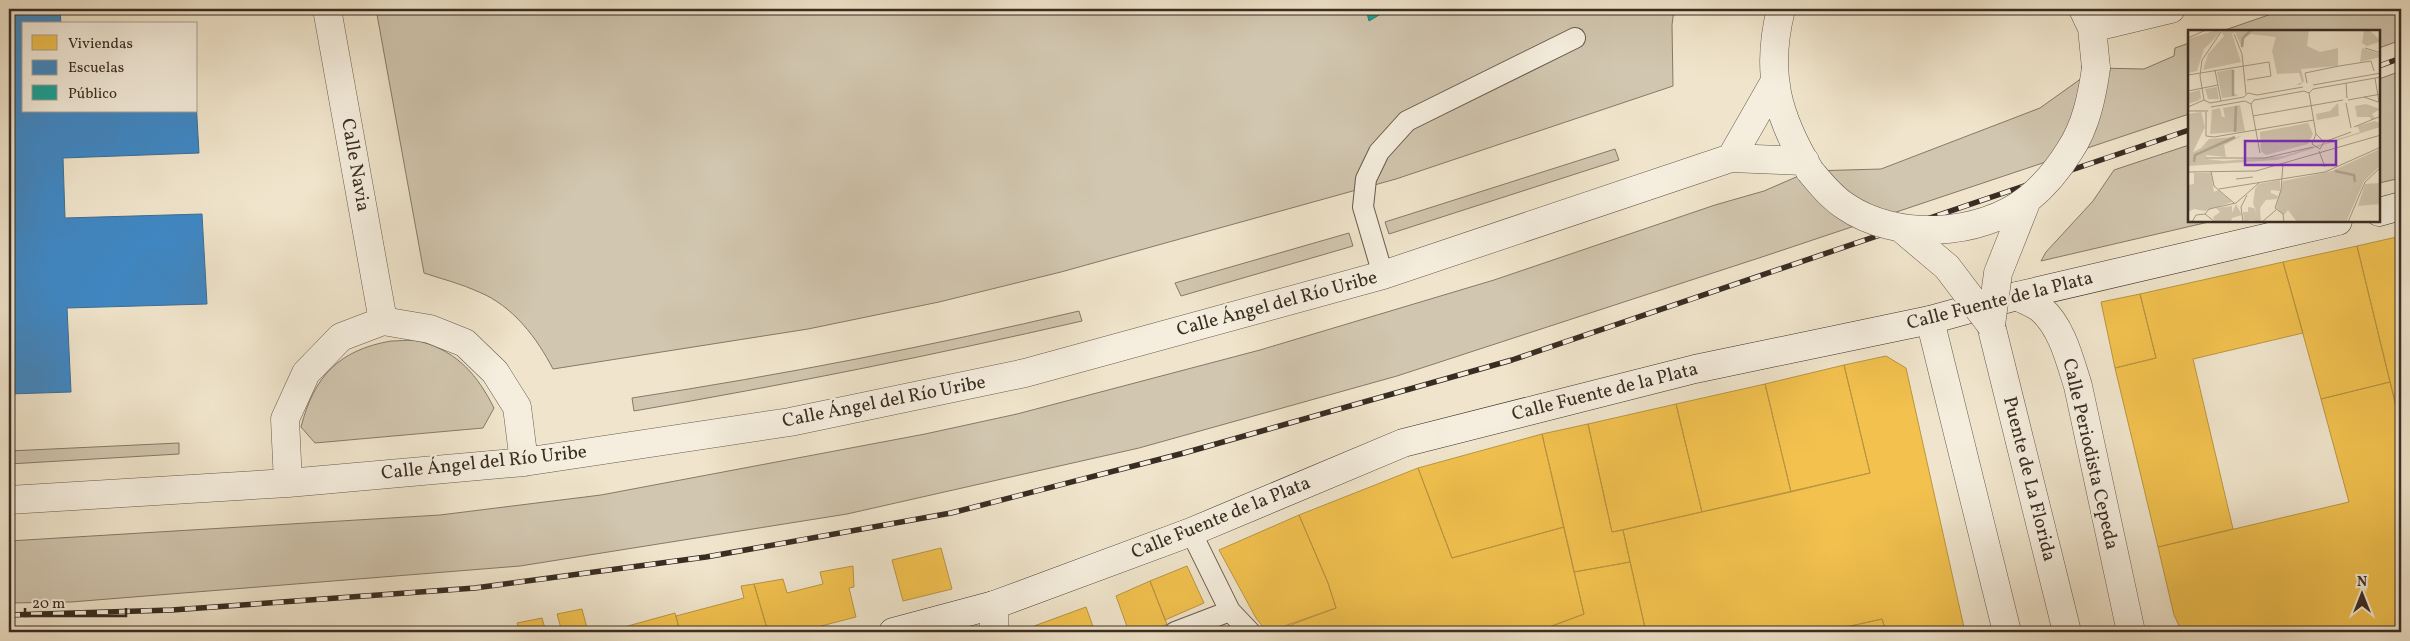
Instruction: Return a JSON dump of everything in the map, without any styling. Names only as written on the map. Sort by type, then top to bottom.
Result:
[{"type":"street","name":"Calle Navia","points":[[327,9],[383,321]]},
{"type":"street","points":[[1781,9],[1774,38],[1775,80],[1782,114],[1791,137],[1808,166],[1827,191],[1844,206],[1862,216],[1902,229],[1929,230],[1972,225],[2006,212],[2027,200],[2045,183],[2071,150],[2083,125],[2092,97],[2096,68],[2087,19],[2171,9]]},
{"type":"street","points":[[1731,158],[1775,80]]},
{"type":"street","name":"Calle Ángel del Río Uribe","points":[[9,500],[288,483],[524,462],[790,422],[1026,373],[1383,275],[1731,158],[1808,166]]},
{"type":"street","name":"Puente de La Florida","points":[[2027,200],[1998,273],[1991,325],[2066,632]]},
{"type":"street","points":[[2380,212],[2401,206]]},
{"type":"street","name":"Calle Fuente de la Plata","points":[[893,632],[994,605],[1191,532],[1403,444],[1694,369],[1930,320],[2017,296],[2334,222]]},
{"type":"street","name":"Puente de La Florida","points":[[1902,229],[1947,267],[1991,325]]},
{"type":"street","name":"Calle Periodista Cepeda","points":[[2017,296],[2041,309],[2055,326],[2078,386],[2131,632]]},
{"type":"street","points":[[1930,320],[2007,632]]},
{"type":"street","points":[[288,483],[285,419],[306,373],[341,337],[383,321],[430,329],[465,343],[495,372],[517,407],[524,462]]},
{"type":"street","points":[[994,605],[994,632]]},
{"type":"lane","points":[[1383,275],[1363,207],[1366,179],[1379,152],[1407,121],[1575,38]]},
{"type":"lane","points":[[1191,532],[1230,611],[1250,632]]},
{"type":"lane","points":[[1175,632],[1230,611]]},
{"type":"shaded area","points":[[376,9],[1674,9],[1672,25],[1673,86],[1396,179],[1061,272],[939,302],[808,329],[553,369],[532,335],[503,306],[472,289],[424,273]]},
{"type":"shaded area","points":[[2286,9],[2401,9],[2401,40],[2380,48],[2380,30],[2225,30]]},
{"type":"shaded area","points":[[2188,43],[2188,114],[1765,256],[1397,376],[1139,448],[847,514],[520,566],[71,602],[9,603],[9,541],[440,515],[601,495],[925,434],[1017,414],[1260,350],[1494,280],[1715,205],[1764,191],[1810,171],[1881,169],[2040,108],[2096,68],[2144,69],[2174,56],[2175,48]]},
{"type":"shaded area","points":[[2401,71],[2401,178],[2380,183],[2380,79]]},
{"type":"shaded area","points":[[2188,145],[2188,222],[2209,222],[2041,261],[2046,252],[2093,201],[2114,170]]},
{"type":"shaded area","points":[[1615,149],[1619,160],[1389,234],[1385,222]]},
{"type":"shaded area","points":[[1349,233],[1353,246],[1181,296],[1175,283]]},
{"type":"shaded area","points":[[1079,311],[1082,321],[1026,334],[803,380],[634,411],[632,398],[856,359]]},
{"type":"shaded area","points":[[391,341],[415,341],[435,346],[465,367],[474,376],[494,408],[483,428],[315,443],[301,427],[306,409],[321,380],[331,368],[357,351]]},
{"type":"shaded area","points":[[179,443],[179,454],[9,464],[9,451]]},
{"type":"building: Viviendas","points":[[2401,236],[2401,423],[2400,423],[2357,246]]},
{"type":"building: Viviendas","points":[[2357,246],[2390,382],[2321,399],[2283,262]]},
{"type":"building: Viviendas","points":[[2283,262],[2303,333],[2193,359],[2233,529],[2158,547],[2115,368],[2156,358],[2140,294]]},
{"type":"building: Viviendas","points":[[2140,294],[2156,358],[2115,368],[2101,302]]},
{"type":"building: Viviendas","points":[[1886,356],[1906,368],[1965,632],[1886,632],[1882,619],[1824,632],[1646,632],[1623,530],[1870,473],[1844,365]]},
{"type":"building: Viviendas","points":[[1844,365],[1870,473],[1791,492],[1765,384]]},
{"type":"building: Viviendas","points":[[2390,382],[2401,423],[2401,632],[2182,632],[2174,615],[2158,547],[2349,502],[2321,399]]},
{"type":"building: Viviendas","points":[[1765,384],[1791,492],[1702,512],[1676,404]]},
{"type":"building: Viviendas","points":[[1676,404],[1702,512],[1612,532],[1588,424]]},
{"type":"building: Viviendas","points":[[1588,424],[1612,532],[1623,530],[1630,562],[1574,572],[1542,434]]},
{"type":"building: Viviendas","points":[[1542,434],[1564,527],[1452,558],[1418,468]]},
{"type":"building: Viviendas","points":[[1418,468],[1452,558],[1564,527],[1584,614],[1536,632],[1272,632],[1336,608],[1328,583],[1299,515]]},
{"type":"building: Viviendas","points":[[1299,515],[1328,583],[1336,608],[1267,632],[1256,618],[1219,550]]},
{"type":"building: Viviendas","points":[[941,548],[952,589],[903,601],[892,560]]},
{"type":"building: Viviendas","points":[[1630,562],[1646,632],[1536,632],[1584,614],[1574,572]]},
{"type":"building: Viviendas","points":[[853,566],[854,587],[849,588],[856,617],[798,632],[768,632],[754,584],[783,579],[787,593],[823,584],[820,572]]},
{"type":"building: Viviendas","points":[[1187,566],[1204,603],[1165,620],[1150,581]]},
{"type":"building: Viviendas","points":[[1150,581],[1167,624],[1150,632],[1129,632],[1116,596]]},
{"type":"building: Viviendas","points":[[754,584],[768,632],[680,632],[676,616],[744,598],[741,586]]},
{"type":"building: Viviendas","points":[[1086,607],[1095,632],[1031,632],[1034,626]]},
{"type":"building: Viviendas","points":[[582,609],[588,632],[562,632],[557,614]]},
{"type":"building: Viviendas","points":[[675,613],[680,632],[606,632]]},
{"type":"building: Viviendas","points":[[542,618],[546,632],[520,632],[517,623]]},
{"type":"building: Viviendas","points":[[1882,619],[1886,632],[1824,632]]},
{"type":"building: Escuelas","points":[[9,9],[89,9],[60,10],[61,22],[22,22],[22,112],[197,112],[199,153],[63,158],[65,218],[202,214],[207,304],[67,308],[71,392],[9,394]]},
{"type":"building: Público","points":[[1366,9],[1389,9],[1369,21]]},
{"type":"railway","points":[[2380,66],[2401,58]]},
{"type":"railway","points":[[9,615],[172,610],[475,588],[706,557],[951,513],[1184,453],[1512,360],[2188,130]]}]
